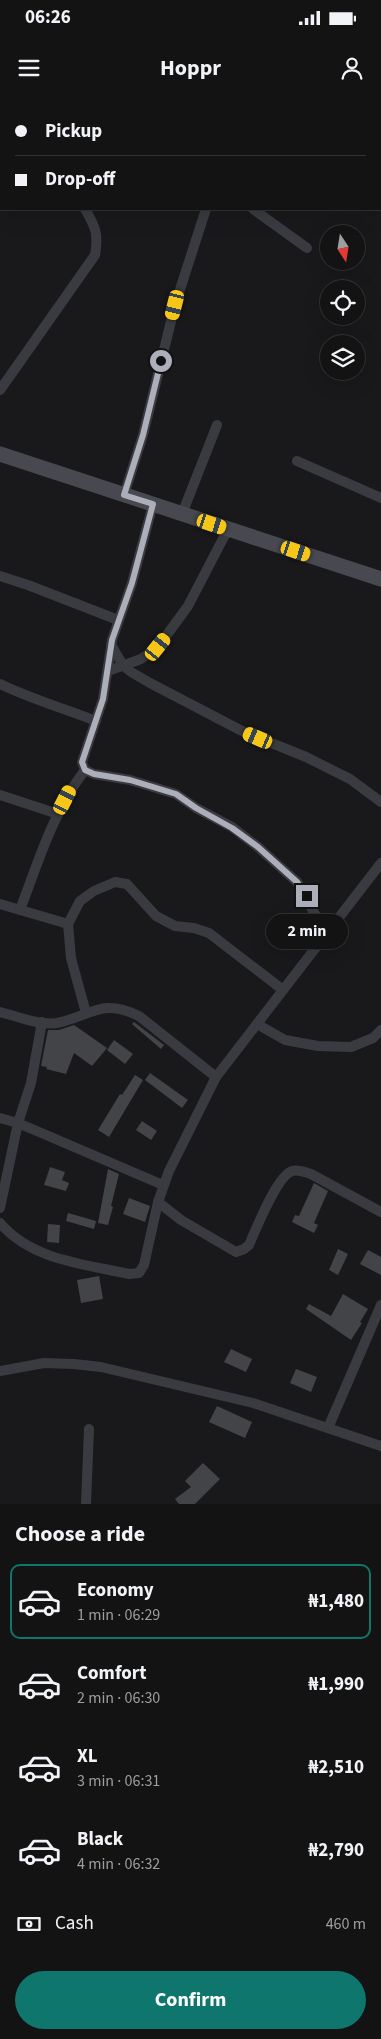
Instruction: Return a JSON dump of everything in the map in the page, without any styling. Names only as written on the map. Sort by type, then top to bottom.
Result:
[{"type":"main road","points":[[0,454],[381,579]]},
{"type":"street","points":[[0,390],[96,255],[98,241],[95,226],[86,210]]},
{"type":"street","points":[[124,495],[143,435],[175,305],[206,210]]},
{"type":"street","points":[[254,210],[307,248]]},
{"type":"street","points":[[182,514],[217,425]]},
{"type":"street","points":[[297,461],[381,498]]},
{"type":"street","points":[[153,504],[132,583],[111,645],[103,699],[82,762],[85,770],[94,774],[130,780],[176,794],[196,808],[232,828],[258,847],[297,882],[307,896],[326,934]]},
{"type":"street","points":[[108,671],[141,659],[158,647],[188,606],[228,529]]},
{"type":"street","points":[[0,576],[28,584],[118,620]]},
{"type":"street","points":[[111,645],[123,665],[131,672],[242,731],[350,779],[381,802]]},
{"type":"street","points":[[0,684],[24,695],[48,702],[96,721]]},
{"type":"street","points":[[20,910],[58,814],[72,787],[85,770]]},
{"type":"street","points":[[0,795],[58,814]]},
{"type":"street","points":[[0,1223],[10,1235],[43,1254],[129,1274],[139,1273],[144,1265],[163,1185],[216,1077],[381,863]]},
{"type":"street","points":[[86,1013],[71,958],[68,924],[80,901],[94,890],[115,882],[127,884],[156,916],[175,926],[194,928],[209,933],[283,990]]},
{"type":"street","points":[[0,904],[68,924]]},
{"type":"street","points":[[0,1012],[42,1022],[56,1023],[102,1007],[126,1009],[140,1016],[216,1077]]},
{"type":"street","points":[[0,1208],[18,1123],[30,1083],[42,1022]]},
{"type":"street","points":[[257,1024],[285,1040],[318,1046],[351,1047],[373,1038],[381,1030]]},
{"type":"street","points":[[0,1118],[18,1123],[163,1185]]},
{"type":"street","points":[[158,1202],[181,1220],[236,1252],[249,1245],[273,1193],[284,1176],[291,1171],[299,1170],[311,1174],[379,1206]]},
{"type":"street","points":[[328,1428],[381,1305]]},
{"type":"street","points":[[0,1371],[44,1363],[101,1367],[254,1403],[381,1446]]},
{"type":"street","points":[[86,1504],[89,1429]]},
{"type":"building","points":[[134,1022],[164,1045],[161,1049],[132,1024]]},
{"type":"building","points":[[74,1025],[107,1048],[92,1066],[74,1053],[66,1074],[41,1066],[48,1030],[59,1030]]},
{"type":"building","points":[[114,1040],[133,1054],[125,1064],[107,1050]]},
{"type":"building","points":[[150,1073],[188,1100],[182,1108],[145,1080]]},
{"type":"building","points":[[135,1075],[143,1080],[109,1137],[98,1130],[120,1094],[122,1095]]},
{"type":"building","points":[[142,1121],[157,1131],[151,1140],[136,1130]]},
{"type":"building","points":[[50,1167],[65,1172],[62,1180],[69,1183],[66,1191],[44,1185]]},
{"type":"building","points":[[108,1169],[119,1174],[108,1225],[98,1223]]},
{"type":"building","points":[[314,1183],[328,1191],[314,1223],[318,1225],[314,1233],[292,1222],[295,1215],[299,1216]]},
{"type":"building","points":[[129,1198],[150,1206],[145,1222],[123,1214]]},
{"type":"building","points":[[68,1213],[96,1221],[94,1229],[66,1221]]},
{"type":"building","points":[[48,1224],[60,1225],[59,1243],[47,1242]]},
{"type":"building","points":[[338,1249],[348,1254],[338,1275],[329,1270]]},
{"type":"building","points":[[368,1250],[381,1257],[381,1275],[360,1264]]},
{"type":"building","points":[[99,1276],[103,1299],[81,1303],[77,1280]]},
{"type":"building","points":[[343,1294],[368,1309],[351,1340],[306,1309],[309,1304],[331,1316]]},
{"type":"building","points":[[231,1349],[252,1359],[246,1372],[224,1362]]},
{"type":"building","points":[[296,1369],[317,1377],[311,1392],[290,1383]]},
{"type":"building","points":[[217,1406],[252,1422],[245,1438],[209,1422]]},
{"type":"building","points":[[203,1463],[220,1479],[195,1504],[179,1504],[175,1499],[191,1487],[185,1481]]},
{"type":"route","points":[[161,361],[143,435],[124,495],[153,504],[132,583],[112,640],[103,699],[82,762],[85,770],[94,774],[148,784],[176,794],[196,808],[232,828],[258,847],[297,882],[307,896]]}]
